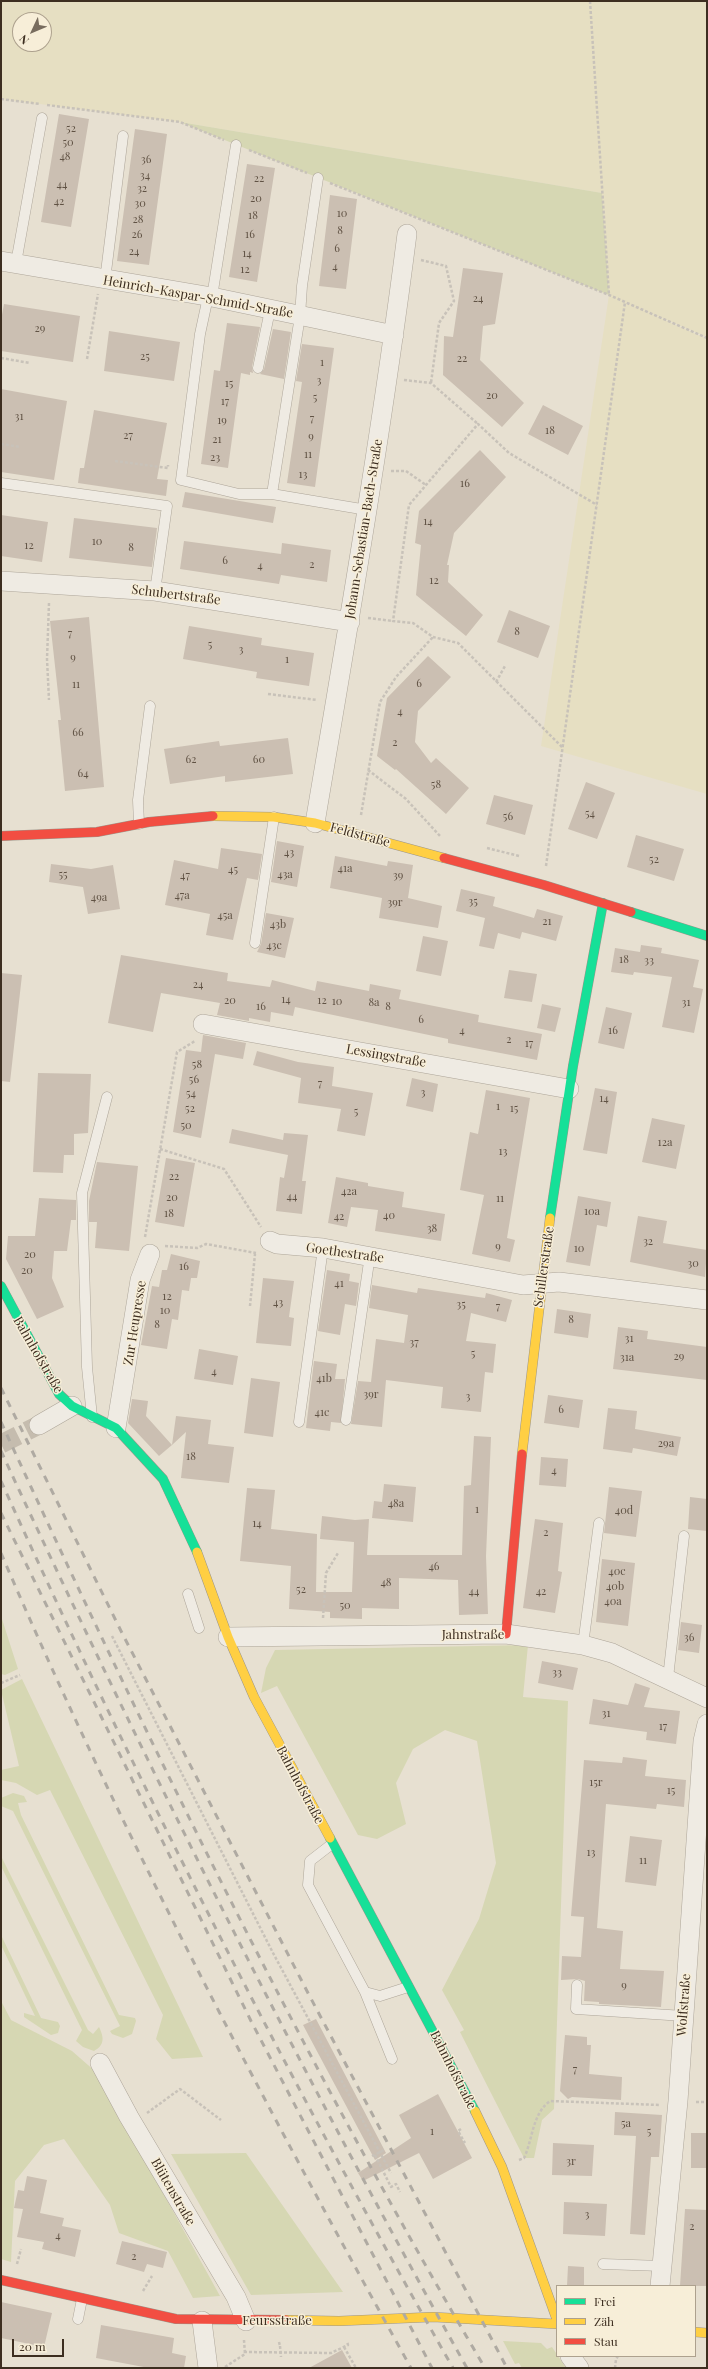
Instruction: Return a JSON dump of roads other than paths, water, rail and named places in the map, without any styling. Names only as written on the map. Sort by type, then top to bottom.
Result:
[{"type":"street","name":"Johann-Sebastian-Bach-Straße","points":[[315,823],[350,619],[388,378],[407,234]]},
{"type":"street","name":"Heinrich-Kaspar-Schmid-Straße","points":[[9,262],[102,280],[210,297],[394,335]]},
{"type":"street","name":"Schubertstraße","points":[[1,581],[155,591],[350,619]]},
{"type":"street","name":"Feldstraße","points":[[1,836],[97,832],[139,824],[212,816],[274,817],[315,823],[544,885],[707,936]]},
{"type":"street","name":"Schillerstraße","points":[[506,1634],[519,1479],[542,1284],[569,1089],[603,903]]},
{"type":"street","name":"Lessingstraße","points":[[203,1024],[569,1089]]},
{"type":"street","name":"Goethestraße","points":[[270,1241],[277,1244],[323,1248],[370,1256],[523,1285],[559,1282],[707,1300]]},
{"type":"street","name":"Zur Heupresse","points":[[116,1428],[140,1280],[147,1249]]},
{"type":"street","name":"Bahnhofstraße","points":[[1,1286],[59,1394],[72,1406],[116,1428],[163,1479],[198,1554],[228,1637],[254,1697],[408,1987],[452,2065],[502,2167],[556,2317]]},
{"type":"street","points":[[39,1425],[72,1406]]},
{"type":"street","name":"Jahnstraße","points":[[228,1637],[506,1634],[583,1645],[612,1653],[668,1678],[707,1698]]},
{"type":"street","name":"Wolfstraße","points":[[660,2285],[678,2101],[703,1741],[707,1724]]},
{"type":"street","name":"Blütenstraße","points":[[100,2063],[129,2117],[236,2296],[246,2321]]},
{"type":"street","name":"Feursstraße","points":[[1,2280],[176,2319],[202,2321],[339,2321],[433,2317],[556,2324]]},
{"type":"street","points":[[202,2321],[208,2368]]},
{"type":"street","points":[[696,2332],[707,2333]]},
{"type":"street","points":[[571,2357],[579,2368]]},
{"type":"lane","points":[[9,262],[42,118]]},
{"type":"lane","points":[[102,280],[123,136]]},
{"type":"lane","points":[[236,145],[210,297],[199,342],[181,480],[239,494],[272,494],[367,510]]},
{"type":"lane","points":[[272,494],[300,316],[302,286],[318,178]]},
{"type":"lane","points":[[258,368],[270,310]]},
{"type":"lane","points":[[1,483],[167,506],[155,591]]},
{"type":"lane","points":[[139,824],[138,800],[150,706]]},
{"type":"lane","points":[[255,943],[274,817]]},
{"type":"lane","points":[[92,1417],[87,1367],[82,1193],[107,1097]]},
{"type":"lane","points":[[300,1422],[323,1248]]},
{"type":"lane","points":[[346,1420],[370,1256]]},
{"type":"lane","points":[[583,1645],[599,1523]]},
{"type":"lane","points":[[668,1678],[684,1536]]},
{"type":"lane","points":[[188,1594],[199,1628]]},
{"type":"lane","points":[[332,1844],[310,1861],[308,1885],[365,1992],[392,2059]]},
{"type":"lane","points":[[577,1985],[576,2009],[684,2016]]},
{"type":"lane","points":[[365,1992],[380,1996],[408,1987]]},
{"type":"lane","points":[[603,2264],[662,2266]]},
{"type":"lane","points":[[78,2319],[82,2299]]},
{"type":"tunnel","points":[[1,1444],[39,1425]]},
{"type":"railway","points":[[1,1388],[121,1631],[308,1993],[507,2368]]},
{"type":"railway","points":[[1,1422],[114,1663],[231,1901],[354,2137],[485,2368]]},
{"type":"railway","points":[[1,1451],[111,1684],[225,1914],[344,2142],[467,2368]]},
{"type":"railway","points":[[1,1481],[106,1706],[216,1930],[332,2151],[453,2368]]},
{"type":"railway","points":[[1,1513],[251,2021],[432,2368]]},
{"type":"railway","points":[[1,1553],[47,1658],[144,1864],[301,2168],[411,2368]]}]
